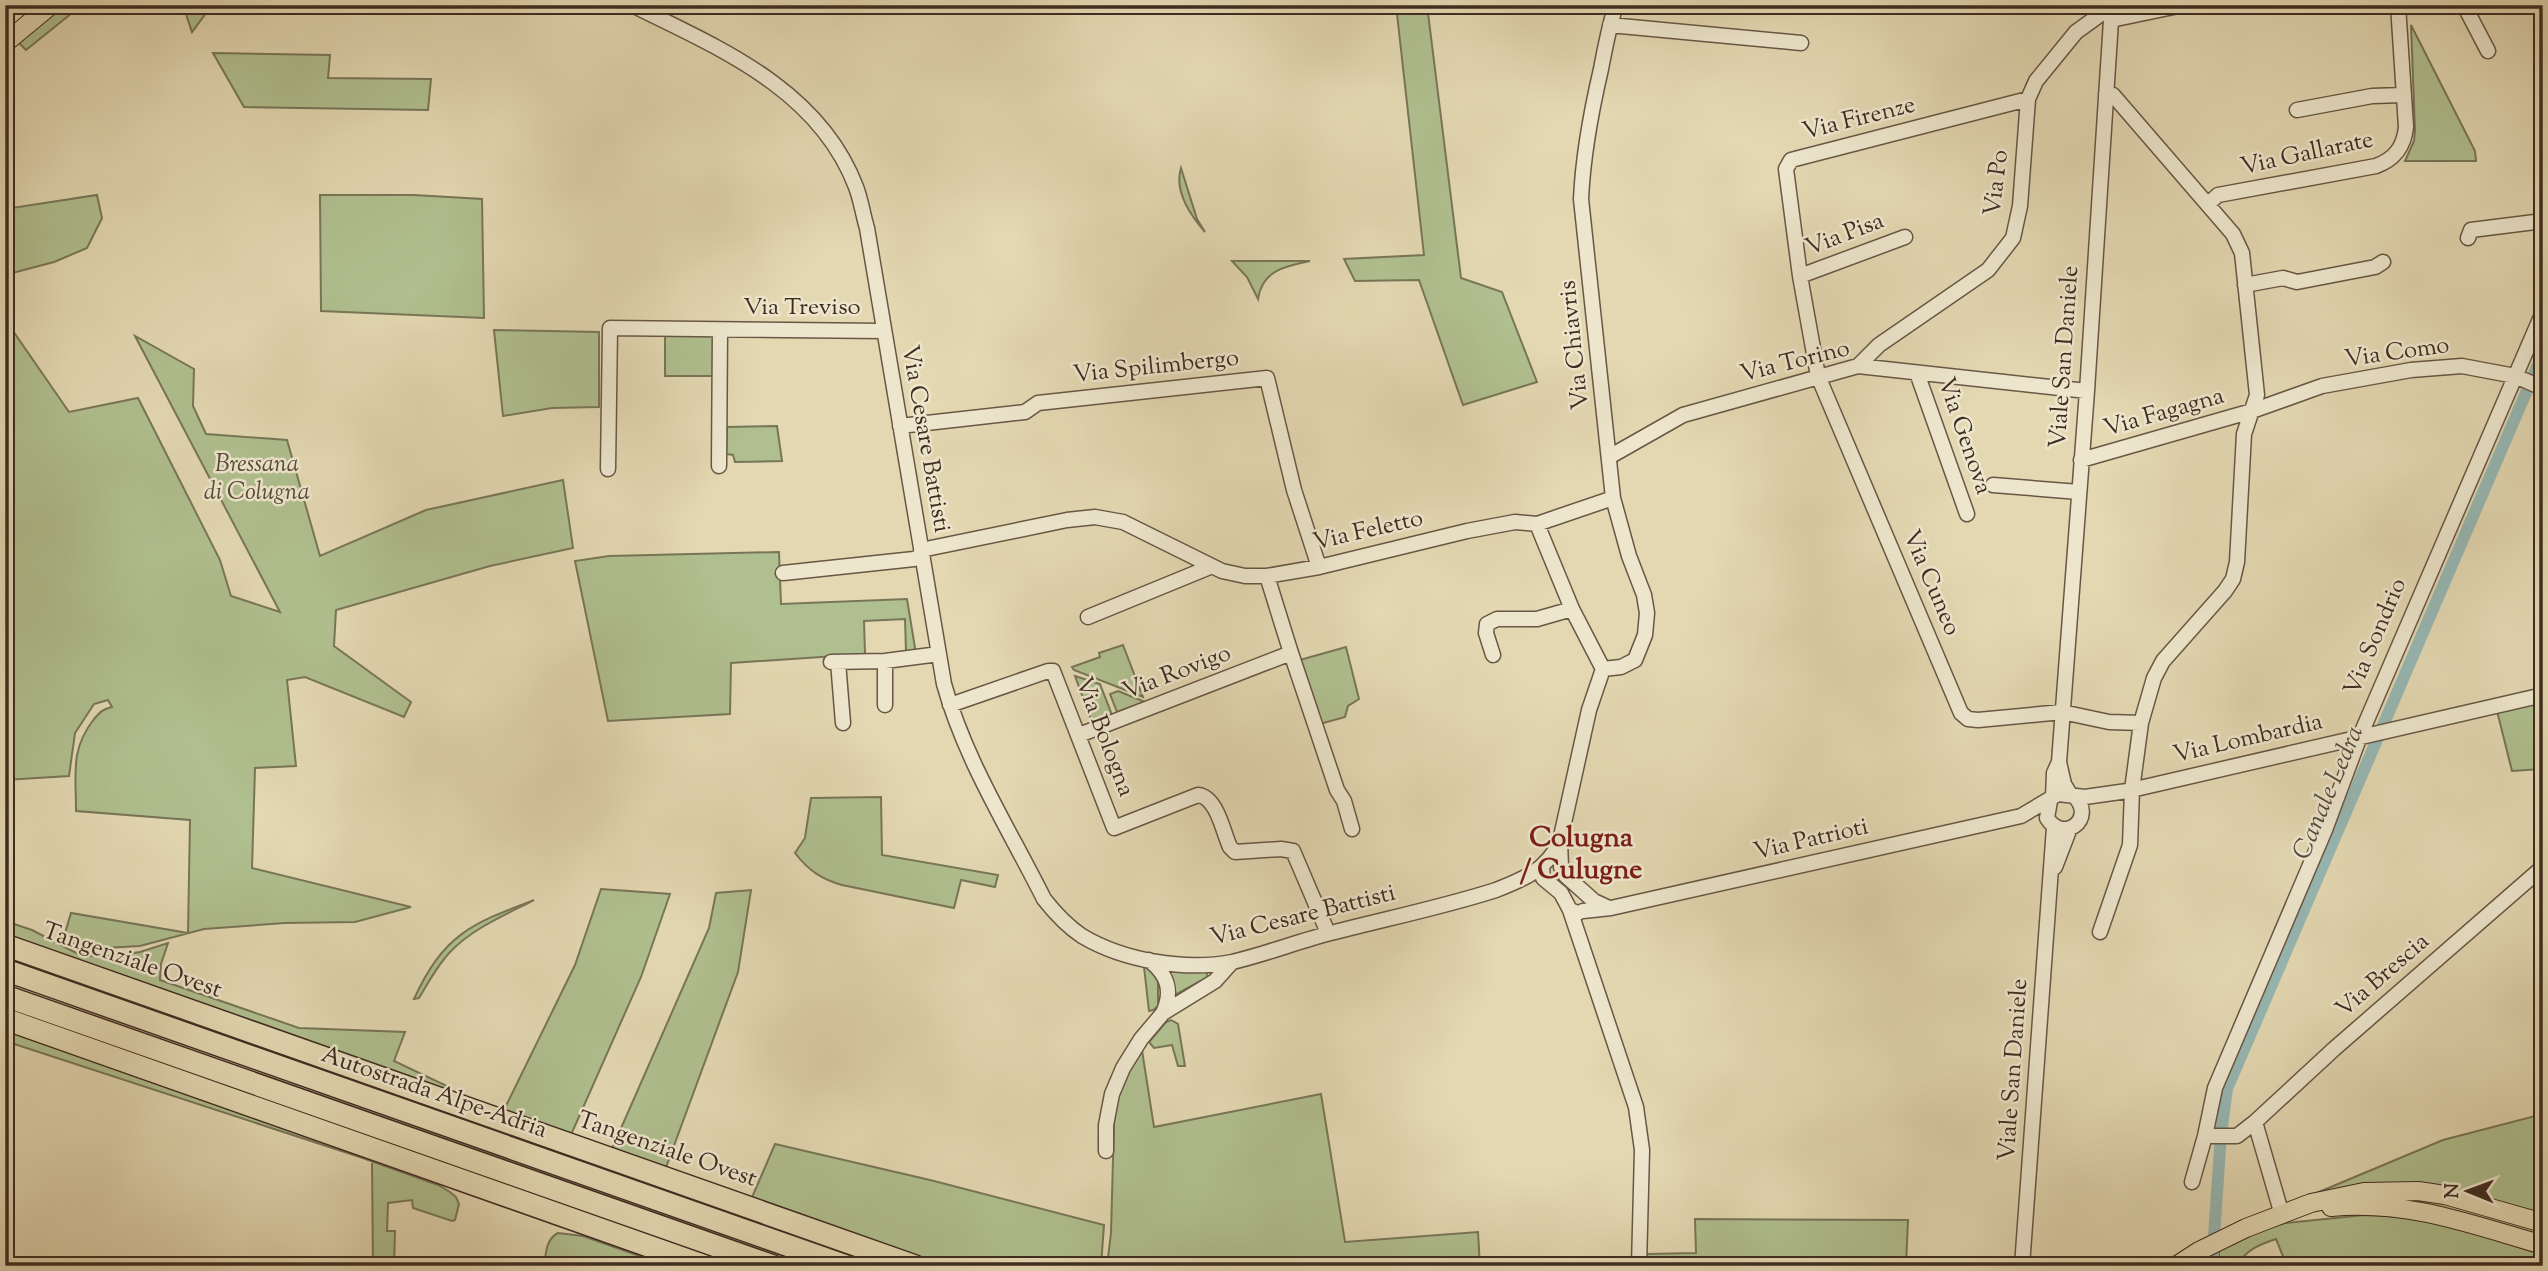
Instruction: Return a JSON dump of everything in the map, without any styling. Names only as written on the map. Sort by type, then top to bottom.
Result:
[{"type":"highway","name":"Tangenziale Ovest","points":[[5,944],[915,1266]]},
{"type":"highway","name":"Autostrada Alpe-Adria","points":[[5,970],[845,1266]]},
{"type":"highway","name":"Autostrada Alpe-Adria","points":[[5,996],[773,1266]]},
{"type":"highway","points":[[5,1019],[705,1266]]},
{"type":"main road","points":[[5,43],[51,5]]},
{"type":"main road","points":[[2187,1259],[2224,1237],[2335,1196],[2391,1190],[2445,1195],[2543,1223]]},
{"type":"main road","points":[[2282,1215],[2350,1206],[2403,1207],[2541,1240]]},
{"type":"street","name":"Via Cesare Battisti","points":[[632,5],[721,49],[793,97],[829,136],[856,187],[867,229],[950,705],[970,753],[1044,899],[1059,917],[1080,935],[1107,948],[1148,959],[1178,964],[1232,962],[1328,933],[1478,895],[1550,870]]},
{"type":"street","name":"Via Chiavris","points":[[1603,670],[1631,664],[1646,635],[1647,613],[1644,595],[1629,556],[1613,498],[1581,199],[1590,118],[1616,5]]},
{"type":"street","points":[[2111,10],[2183,5]]},
{"type":"street","name":"Via Gallarate","points":[[2209,203],[2218,195],[2386,163],[2404,141],[2398,5]]},
{"type":"street","points":[[2464,5],[2488,51]]},
{"type":"street","name":"Viale San Daniele","points":[[2072,796],[2064,785],[2059,762],[2087,391],[2111,10]]},
{"type":"street","name":"Via Po","points":[[1858,366],[1879,345],[1988,271],[2013,238],[2020,206],[2028,99],[2036,81],[2076,32],[2111,10]]},
{"type":"street","points":[[1610,24],[1801,43]]},
{"type":"street","points":[[2100,932],[2130,845],[2129,790],[2141,723],[2154,678],[2163,661],[2233,579],[2237,562],[2244,434],[2255,410],[2257,395],[2242,253],[2233,234],[2113,95],[2106,94]]},
{"type":"street","name":"Via Gallarate","points":[[2297,110],[2372,96],[2403,96]]},
{"type":"street","name":"Via Firenze","points":[[1818,376],[1800,276],[1786,169],[1791,160],[2028,99]]},
{"type":"street","points":[[2468,238],[2471,230],[2543,221]]},
{"type":"street","name":"Via Pisa","points":[[1800,276],[1906,237]]},
{"type":"street","points":[[2245,285],[2283,278],[2297,282],[2375,267],[2383,262]]},
{"type":"street","name":"Via Sondrio","points":[[2192,1182],[2208,1136],[2214,1088],[2518,378],[2543,312]]},
{"type":"street","name":"Via Treviso","points":[[608,469],[610,328],[884,331]]},
{"type":"street","name":"Via Treviso","points":[[719,466],[720,330]]},
{"type":"street","name":"Via Torino","points":[[1609,457],[1683,415],[1858,366],[2087,391]]},
{"type":"street","name":"Via Como","points":[[2255,410],[2322,386],[2411,370],[2462,366],[2540,385]]},
{"type":"street","name":"Via Genova","points":[[1917,373],[1968,514]]},
{"type":"street","name":"Via Cuneo","points":[[1818,376],[1961,713],[1968,719],[1978,720],[2062,712]]},
{"type":"street","name":"Via Spilimbergo","points":[[900,426],[1025,412],[1038,403],[1267,378],[1294,490],[1319,567]]},
{"type":"street","name":"Via Fagagna","points":[[2081,460],[2255,410]]},
{"type":"street","points":[[1993,485],[2079,492]]},
{"type":"street","name":"Via Feletto","points":[[922,552],[1067,520],[1095,517],[1124,522],[1210,567],[1245,576],[1267,576],[1319,567],[1466,531],[1516,522],[1537,524],[1613,498]]},
{"type":"street","points":[[1537,524],[1572,609],[1603,670],[1589,710],[1560,841],[1550,870],[1563,895],[1580,911]]},
{"type":"street","name":"Via Cesare Battisti","points":[[783,573],[900,561],[922,552]]},
{"type":"street","points":[[1088,617],[1210,567]]},
{"type":"street","points":[[1267,576],[1352,829]]},
{"type":"street","points":[[1493,655],[1486,633],[1487,624],[1497,619],[1537,619],[1572,609]]},
{"type":"street","name":"Via Rovigo","points":[[1079,735],[1291,653]]},
{"type":"street","points":[[843,723],[835,662],[886,661],[939,654]]},
{"type":"street","points":[[885,705],[886,661]]},
{"type":"street","name":"Via Bologna","points":[[950,705],[1054,671],[1114,828],[1198,795],[1205,796],[1212,803],[1230,847],[1235,852],[1281,849],[1293,851],[1328,933]]},
{"type":"street","name":"Via Lombardia","points":[[2072,796],[2089,797],[2129,790],[2543,695]]},
{"type":"street","points":[[2062,712],[2109,722],[2141,723]]},
{"type":"street","name":"Viale San Daniele","points":[[2052,799],[2054,773],[2059,762]]},
{"type":"street","name":"Via Lombardia","points":[[2081,817],[2092,808],[2129,790]]},
{"type":"street","points":[[2058,794],[2072,796],[2081,806],[2081,817],[2075,826],[2070,828],[2051,822],[2047,806],[2052,799],[2058,794]]},
{"type":"street","name":"Via Patrioti","points":[[1580,911],[1611,908],[2021,816],[2052,799]]},
{"type":"street","name":"Via Patrioti","points":[[2021,816],[2051,822]]},
{"type":"street","name":"Viale San Daniele","points":[[2022,1266],[2050,866],[2055,838],[2051,822]]},
{"type":"street","name":"Viale San Daniele","points":[[2050,878],[2070,828]]},
{"type":"street","name":"Via Brescia","points":[[2208,1136],[2227,1138],[2243,1133],[2334,1049],[2543,867]]},
{"type":"street","points":[[1550,870],[1568,880],[1580,911],[1636,1107],[1642,1150],[1640,1266]]},
{"type":"street","points":[[1107,1151],[1106,1125],[1115,1084],[1141,1039],[1163,1013],[1168,1001],[1165,976],[1148,959]]},
{"type":"street","points":[[1163,1013],[1215,981],[1232,962]]},
{"type":"street","points":[[2255,1122],[2282,1215]]},
{"type":"green space","points":[[61,5],[82,5],[26,50],[18,42]]},
{"type":"green space","points":[[183,5],[212,5],[192,32]]},
{"type":"green space","points":[[1396,5],[1427,5],[1461,278],[1502,292],[1537,382],[1463,405],[1419,280],[1355,281],[1344,259],[1424,255]]},
{"type":"green space","points":[[2411,25],[2475,151],[2476,161],[2405,161],[2414,141],[2415,131]]},
{"type":"green space","points":[[213,53],[330,55],[328,78],[431,79],[428,110],[244,107]]},
{"type":"green space","points":[[1181,168],[1197,219],[1205,232],[1189,210],[1182,194],[1179,177]]},
{"type":"green space","points":[[97,195],[102,218],[87,248],[54,262],[5,275],[5,209]]},
{"type":"green space","points":[[320,195],[414,195],[482,199],[484,318],[321,311]]},
{"type":"green space","points":[[1232,261],[1310,261],[1276,271],[1264,282],[1258,299],[1247,277]]},
{"type":"green space","points":[[494,330],[599,332],[599,407],[552,408],[503,416]]},
{"type":"green space","name":"Bressana di Colugna","points":[[5,331],[13,331],[69,412],[138,398],[220,560],[231,596],[280,612],[135,336],[194,369],[193,406],[206,434],[287,440],[320,556],[426,510],[563,480],[573,548],[490,566],[336,610],[334,646],[411,702],[404,717],[305,677],[287,680],[296,766],[255,768],[252,868],[411,907],[355,922],[285,923],[204,929],[140,946],[85,949],[63,940],[71,913],[188,933],[190,820],[76,811],[75,773],[81,741],[94,719],[102,711],[112,707],[108,700],[94,704],[75,733],[69,776],[5,780]]},
{"type":"green space","points":[[665,334],[714,335],[714,376],[665,376]]},
{"type":"green space","points":[[777,426],[782,461],[735,462],[733,455],[726,454],[727,427]]},
{"type":"green space","points":[[779,552],[781,604],[907,599],[916,654],[906,652],[905,619],[864,621],[865,654],[731,663],[730,714],[608,721],[575,561],[609,556]]},
{"type":"green space","points":[[1123,645],[1143,697],[1072,667],[1100,657],[1099,653]]},
{"type":"green space","points":[[1346,647],[1359,699],[1348,706],[1345,717],[1320,724],[1300,660]]},
{"type":"green space","points":[[1075,676],[1100,684],[1112,715],[1092,722]]},
{"type":"green space","points":[[1118,691],[1145,702],[1117,712],[1110,694]]},
{"type":"green space","points":[[2543,701],[2543,769],[2512,771],[2497,711]]},
{"type":"green space","points":[[881,797],[882,855],[998,875],[995,887],[961,880],[954,908],[834,883],[821,877],[795,853],[805,838],[811,798]]},
{"type":"green space","points":[[601,889],[670,894],[641,977],[570,1137],[503,1112],[575,965]]},
{"type":"green space","points":[[751,890],[738,972],[665,1170],[611,1151],[709,928],[716,893]]},
{"type":"green space","points":[[534,900],[459,943],[441,963],[419,998],[414,999],[437,959],[462,934],[493,916]]},
{"type":"green space","points":[[5,921],[32,930],[82,956],[113,956],[140,952],[168,943],[161,964],[160,980],[299,1028],[405,1032],[394,1061],[449,1087],[447,1093],[5,937]]},
{"type":"green space","points":[[1144,967],[1156,971],[1158,978],[1158,1006],[1149,1011]]},
{"type":"green space","points":[[1169,971],[1206,972],[1208,977],[1173,996],[1174,985]]},
{"type":"green space","points":[[1171,1020],[1178,1024],[1185,1066],[1178,1066],[1172,1045],[1154,1048],[1149,1042],[1166,1022]]},
{"type":"green space","points":[[5,1026],[334,1142],[362,1158],[5,1041]]},
{"type":"green space","points":[[1141,1044],[1154,1127],[1321,1094],[1345,1242],[1478,1232],[1480,1266],[1107,1266],[1111,1233],[1114,1122],[1120,1086]]},
{"type":"green space","points":[[2543,1114],[2543,1214],[2446,1187],[2307,1197],[2443,1140]]},
{"type":"green space","points":[[775,1144],[1104,1225],[1101,1266],[932,1266],[750,1202]]},
{"type":"green space","points":[[372,1161],[438,1185],[456,1197],[459,1204],[455,1220],[452,1221],[413,1208],[412,1200],[388,1203],[387,1231],[395,1231],[394,1266],[373,1266]]},
{"type":"green space","points":[[2432,1198],[2537,1228],[2535,1236],[2364,1199]]},
{"type":"green space","points":[[2365,1215],[2411,1219],[2456,1228],[2543,1255],[2543,1264],[2287,1266],[2276,1239],[2249,1252],[2238,1266],[2219,1266],[2219,1249],[2257,1231],[2285,1223]]},
{"type":"green space","points":[[1695,1219],[1908,1220],[1906,1266],[1648,1266],[1647,1254],[1696,1253]]},
{"type":"green space","points":[[558,1233],[583,1236],[668,1266],[644,1266],[626,1259],[622,1266],[544,1266],[549,1243]]},
{"type":"waterway","name":"Canale Ledra","points":[[2212,1266],[2221,1134],[2227,1089],[2543,353]]},
{"type":"district","name":"Colugna / Culugne","points":[[1581,855]]}]
